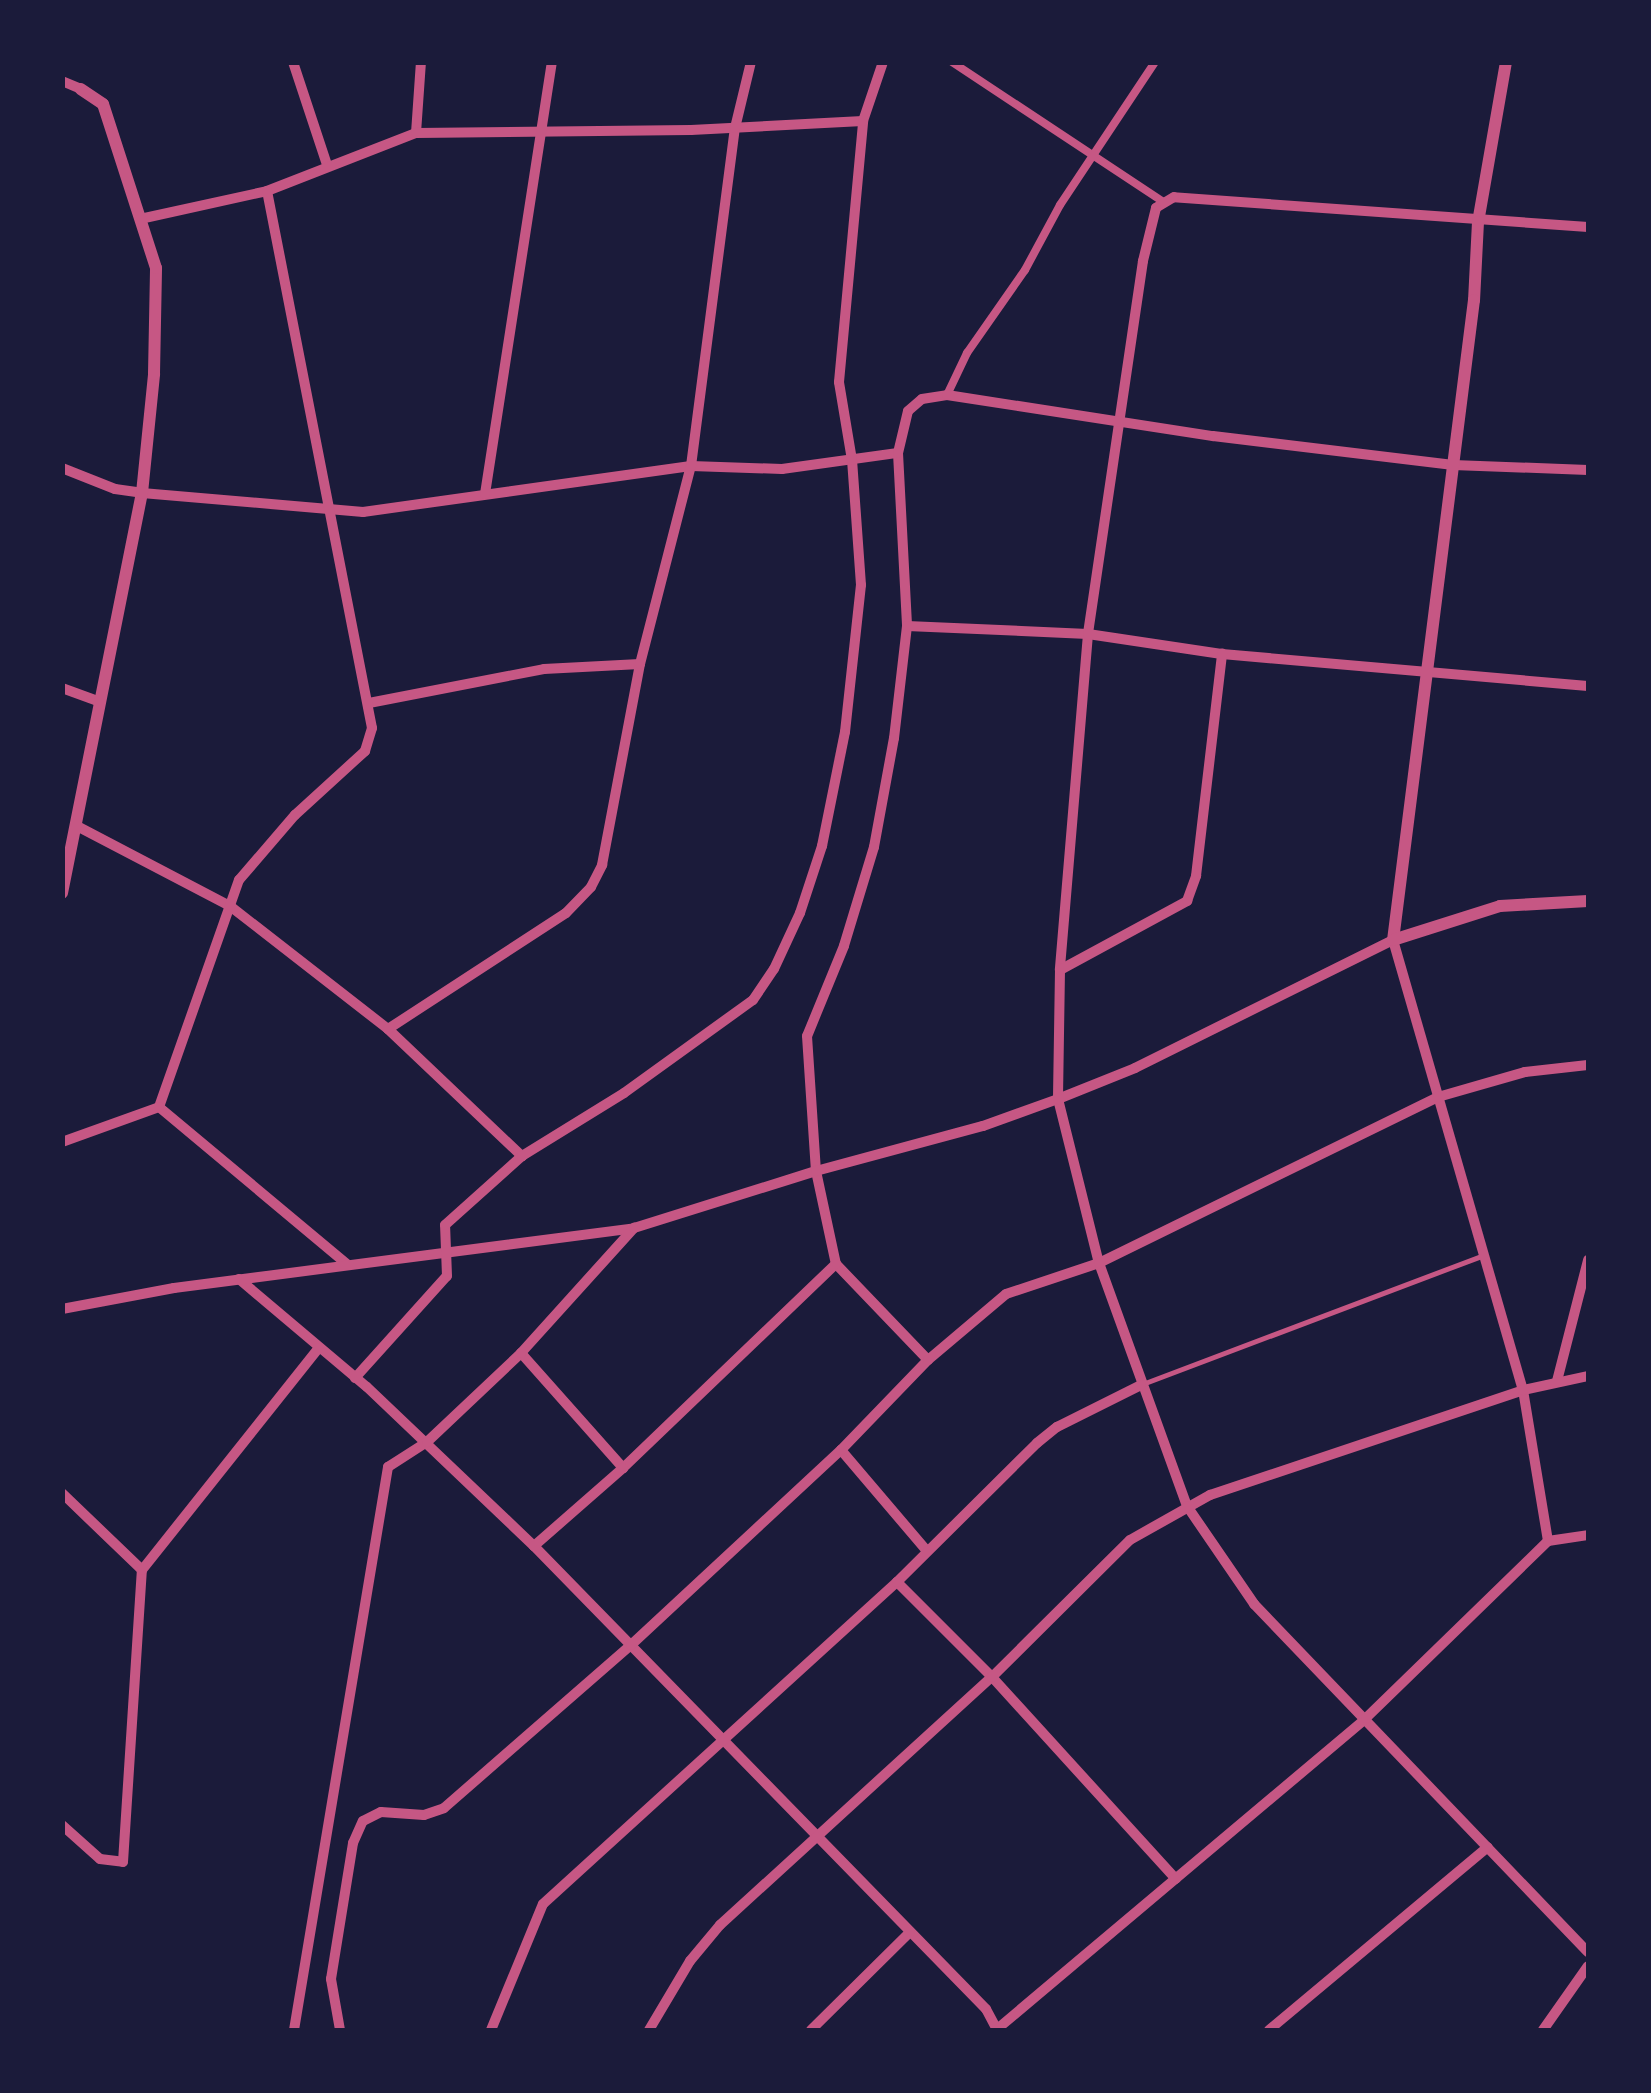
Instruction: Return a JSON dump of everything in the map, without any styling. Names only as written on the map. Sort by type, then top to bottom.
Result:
[{"type":"street","points":[[293,62],[327,166]]},
{"type":"street","points":[[416,133],[421,62]]},
{"type":"street","points":[[485,494],[552,62]]},
{"type":"street","points":[[388,1029],[566,913],[590,887],[602,865],[640,664],[692,466],[735,128],[751,62]]},
{"type":"street","points":[[355,1378],[447,1276],[445,1225],[522,1156],[624,1094],[753,1000],[774,969],[800,914],[822,846],[845,732],[861,586],[852,460],[838,382],[863,122],[883,62]]},
{"type":"street","points":[[952,62],[1164,203]]},
{"type":"street","points":[[947,395],[960,364],[1025,270],[1060,204],[1155,62]]},
{"type":"street","points":[[1506,62],[1478,222],[1474,300],[1393,940],[1523,1390],[1548,1541]]},
{"type":"street","points":[[62,81],[81,88],[102,104],[156,268],[154,374],[142,493],[62,893]]},
{"type":"street","points":[[140,219],[267,192],[416,133],[863,122]]},
{"type":"street","points":[[160,1107],[239,880],[295,815],[366,751],[372,728],[326,510],[267,192]]},
{"type":"street","points":[[1588,227],[1174,197],[1156,208],[1143,261],[1088,634],[1060,970],[1058,1100],[1099,1262],[1186,1506],[1254,1604],[1588,1952]]},
{"type":"street","points":[[928,1360],[836,1264],[816,1171],[806,1036],[844,946],[874,847],[908,626],[898,452],[908,411],[922,399],[947,395],[1120,422],[1453,464],[1588,470]]},
{"type":"street","points":[[62,468],[115,488],[142,493],[363,512],[692,466],[782,470],[898,452]]},
{"type":"street","points":[[908,626],[1088,634],[1222,654],[1588,686]]},
{"type":"street","points":[[1060,970],[1187,901],[1196,876],[1222,654]]},
{"type":"street","points":[[368,703],[544,668],[640,664]]},
{"type":"street","points":[[62,688],[98,701]]},
{"type":"street","points":[[75,825],[230,906],[388,1029],[522,1156]]},
{"type":"street","points":[[62,1309],[348,1264],[634,1228],[816,1171],[984,1126],[1058,1100],[1134,1068],[1393,940],[1500,906],[1588,901]]},
{"type":"street","points":[[340,2030],[331,1979],[353,1843],[363,1821],[382,1812],[424,1815],[444,1808],[631,1646],[840,1450],[928,1360],[1006,1294],[1099,1262],[1438,1097],[1525,1072],[1588,1064]]},
{"type":"street","points":[[62,1142],[160,1107]]},
{"type":"street","points":[[160,1107],[348,1264]]},
{"type":"street","points":[[294,2030],[388,1467],[427,1442],[521,1353],[634,1228]]},
{"type":"street","points":[[1556,1381],[1588,1260]]},
{"type":"street","points":[[534,1546],[622,1468],[836,1264]]},
{"type":"street","points":[[238,1280],[427,1442],[534,1546],[986,2009],[997,2030],[1366,1718],[1548,1541],[1588,1535]]},
{"type":"street","points":[[62,1825],[100,1860],[122,1862],[142,1570],[318,1349]]},
{"type":"street","points":[[521,1353],[622,1468]]},
{"type":"street","points":[[649,2030],[690,1962],[720,1924],[992,1677],[1130,1540],[1186,1506],[1523,1390],[1588,1376]]},
{"type":"street","points":[[491,2030],[543,1904],[897,1582],[1057,1427],[1141,1385]]},
{"type":"street","points":[[840,1450],[926,1550]]},
{"type":"street","points":[[62,1493],[142,1570]]},
{"type":"street","points":[[897,1582],[992,1677],[1176,1879]]},
{"type":"street","points":[[1269,2030],[1488,1847]]},
{"type":"street","points":[[810,2030],[910,1932]]},
{"type":"street","points":[[1543,2030],[1588,1966]]},
{"type":"lane","points":[[1141,1385],[1484,1255]]}]
